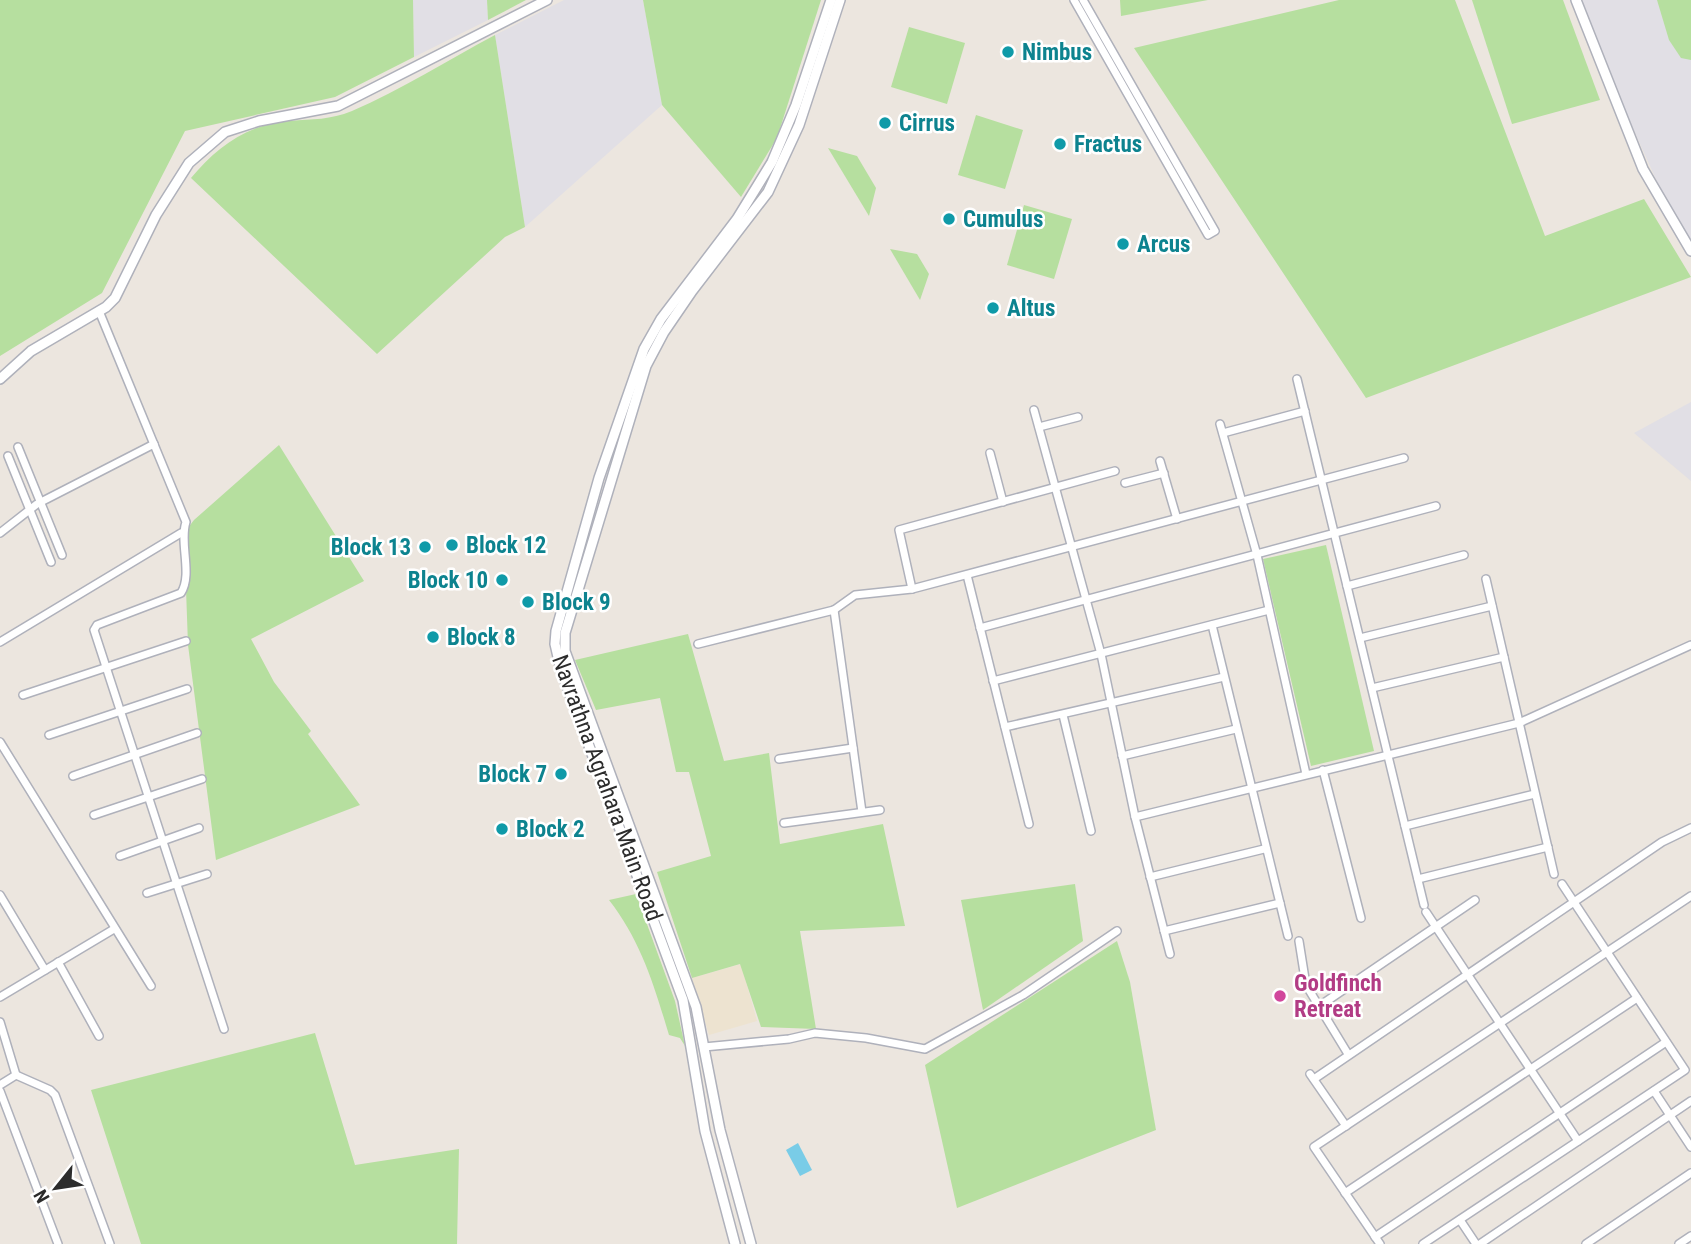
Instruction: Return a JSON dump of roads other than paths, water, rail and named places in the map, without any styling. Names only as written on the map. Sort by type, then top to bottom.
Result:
[{"type":"street","points":[[0,379],[31,351],[99,311],[120,291],[156,215],[189,163],[225,132],[259,121],[338,106],[547,0]]},
{"type":"street","name":"Navrathna Agrahara Main Road","points":[[751,1244],[720,1129],[693,997],[565,651],[565,634],[634,374],[650,339],[685,285],[737,219],[772,162],[796,105],[831,0]]},
{"type":"street","name":"Navrathna Agrahara Main Road","points":[[735,1244],[705,1131],[683,1000],[561,670],[555,644],[562,608],[614,449],[646,366],[664,332],[768,192],[799,125],[840,0]]},
{"type":"street","points":[[1074,0],[1212,233],[1083,0]]},
{"type":"street","points":[[1576,0],[1643,169],[1691,251]]},
{"type":"street","points":[[99,311],[186,522],[181,533],[183,592],[95,626],[94,631],[224,1029]]},
{"type":"street","points":[[1297,379],[1425,909],[1578,1141]]},
{"type":"street","points":[[1034,410],[1101,654],[1135,817],[1170,954]]},
{"type":"street","points":[[1305,411],[1221,428],[1257,555],[1307,774]]},
{"type":"street","points":[[1039,427],[1078,417]]},
{"type":"street","points":[[0,533],[41,502],[154,444]]},
{"type":"street","points":[[18,447],[62,555]]},
{"type":"street","points":[[990,453],[1003,502]]},
{"type":"street","points":[[8,456],[51,562]]},
{"type":"street","points":[[698,644],[834,610],[855,595],[912,589],[1404,458]]},
{"type":"street","points":[[1160,461],[1177,519]]},
{"type":"street","points":[[912,589],[899,530],[1115,471]]},
{"type":"street","points":[[1125,483],[1164,473]]},
{"type":"street","points":[[980,628],[1436,506]]},
{"type":"street","points":[[0,642],[181,533]]},
{"type":"street","points":[[1347,586],[1464,555]]},
{"type":"street","points":[[967,575],[1029,824]]},
{"type":"street","points":[[1486,579],[1554,874]]},
{"type":"street","points":[[1360,638],[1492,606]]},
{"type":"street","points":[[834,610],[862,812]]},
{"type":"street","points":[[993,681],[1269,610]]},
{"type":"street","points":[[1212,625],[1264,849],[1288,936]]},
{"type":"street","points":[[23,695],[186,641]]},
{"type":"street","points":[[1135,817],[1519,723],[1691,645]]},
{"type":"street","points":[[1372,688],[1504,657]]},
{"type":"street","points":[[1005,727],[1224,677]]},
{"type":"street","points":[[49,735],[187,689]]},
{"type":"street","points":[[1063,715],[1091,831]]},
{"type":"street","points":[[1122,756],[1236,729]]},
{"type":"street","points":[[73,776],[197,733]]},
{"type":"street","points":[[0,742],[151,986]]},
{"type":"street","points":[[779,759],[853,748]]},
{"type":"street","points":[[1323,770],[1362,918]]},
{"type":"street","points":[[94,815],[202,779]]},
{"type":"street","points":[[1405,826],[1535,794]]},
{"type":"street","points":[[784,823],[880,810]]},
{"type":"street","points":[[120,856],[199,828]]},
{"type":"street","points":[[1346,1126],[1312,1077],[1662,842],[1691,828]]},
{"type":"street","points":[[1418,878],[1548,847]]},
{"type":"street","points":[[1150,877],[1264,849]]},
{"type":"street","points":[[147,893],[207,874]]},
{"type":"street","points":[[1423,1244],[1685,1070],[1562,884]]},
{"type":"street","points":[[0,895],[45,971]]},
{"type":"street","points":[[1666,1042],[1378,1241],[1314,1147],[1691,896]]},
{"type":"street","points":[[1318,1007],[1475,900]]},
{"type":"street","points":[[1164,931],[1280,903]]},
{"type":"street","points":[[0,998],[114,929]]},
{"type":"street","points":[[704,1046],[789,1039],[815,1034],[866,1038],[925,1049],[1023,995],[1117,931]]},
{"type":"street","points":[[1299,941],[1306,985],[1348,1054]]},
{"type":"street","points":[[58,962],[99,1036]]},
{"type":"street","points":[[1345,1193],[1637,998]]},
{"type":"street","points":[[0,1021],[16,1075],[50,1090],[55,1096],[110,1244]]},
{"type":"street","points":[[0,1085],[16,1075]]},
{"type":"street","points":[[0,1091],[58,1244]]},
{"type":"street","points":[[1654,1091],[1691,1147]]},
{"type":"street","points":[[1460,1220],[1478,1244],[1691,1101]]},
{"type":"street","points":[[705,1131],[720,1129]]},
{"type":"street","points":[[1586,1244],[1691,1173]]},
{"type":"street","points":[[1679,1244],[1691,1236]]},
{"type":"water","points":[[798,1143],[812,1170],[800,1176],[786,1150]]},
{"type":"place","name":"Nimbus","points":[[1008,52]]},
{"type":"place","name":"Cirrus","points":[[885,123]]},
{"type":"place","name":"Fractus","points":[[1060,144]]},
{"type":"place","name":"Cumulus","points":[[949,219]]},
{"type":"place","name":"Arcus","points":[[1123,244]]},
{"type":"place","name":"Altus","points":[[993,308]]},
{"type":"place","name":"Block 12","points":[[452,545]]},
{"type":"place","name":"Block 13","points":[[425,547]]},
{"type":"place","name":"Block 10","points":[[502,580]]},
{"type":"place","name":"Block 9","points":[[528,602]]},
{"type":"place","name":"Block 8","points":[[433,637]]},
{"type":"place","name":"Block 7","points":[[561,774]]},
{"type":"place","name":"Block 2","points":[[502,829]]},
{"type":"place","name":"Goldfinch Retreat","points":[[1280,996]]}]
